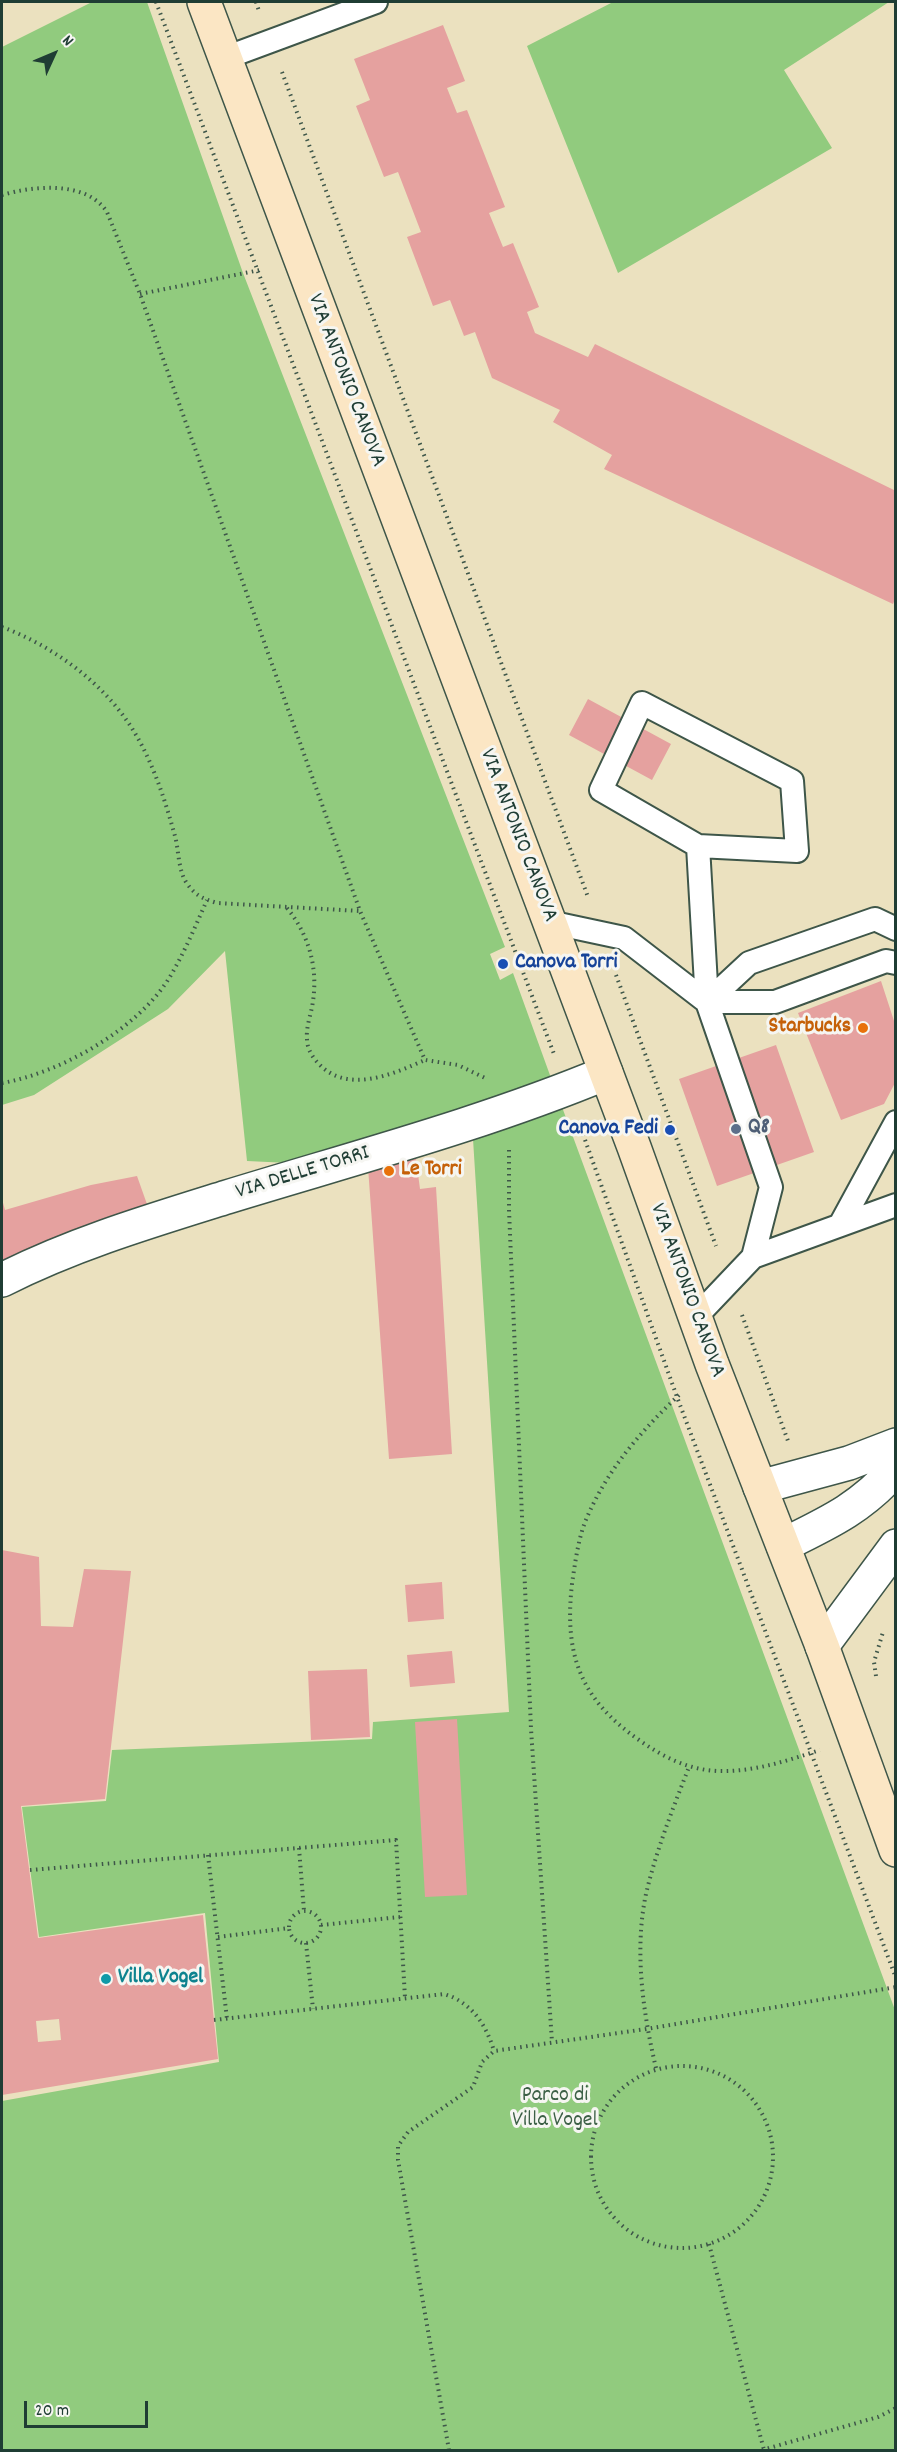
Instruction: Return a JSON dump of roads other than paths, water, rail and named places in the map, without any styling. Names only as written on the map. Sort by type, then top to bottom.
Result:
[{"type":"street","name":"VIA ANTONIO CANOVA","points":[[204,2],[606,1073],[712,1364],[822,1646],[896,1850]]},
{"type":"street","name":"VIA DELLE TORRI","points":[[2,1280],[56,1254],[178,1212],[509,1111],[606,1073]]},
{"type":"street","points":[[760,1487],[849,1463],[896,1445]]},
{"type":"street","points":[[783,1545],[845,1514],[876,1491],[896,1468]]},
{"type":"street","points":[[822,1646],[896,1546]]},
{"type":"lane","points":[[225,58],[376,2]]},
{"type":"lane","points":[[642,703],[792,782],[797,851],[698,846],[601,790],[642,703]]},
{"type":"lane","points":[[698,846],[707,1002],[771,1187],[753,1257]]},
{"type":"lane","points":[[707,1002],[749,963],[875,919],[896,929]]},
{"type":"lane","points":[[549,922],[624,938],[707,1002],[775,1002],[886,961],[896,963]]},
{"type":"lane","points":[[840,1225],[896,1122]]},
{"type":"lane","points":[[695,1318],[753,1257],[896,1205]]},
{"type":"place","name":"Canova Torri","points":[[503,964]]},
{"type":"place","name":"Starbucks","points":[[863,1028]]},
{"type":"place","name":"Q8","points":[[736,1129]]},
{"type":"place","name":"Canova Fedi","points":[[670,1130]]},
{"type":"place","name":"Le Torri","points":[[389,1171]]},
{"type":"place","name":"Villa Vogel","points":[[106,1979]]},
{"type":"park label","name":"Parco di Villa Vogel","points":[[555,2110]]}]
